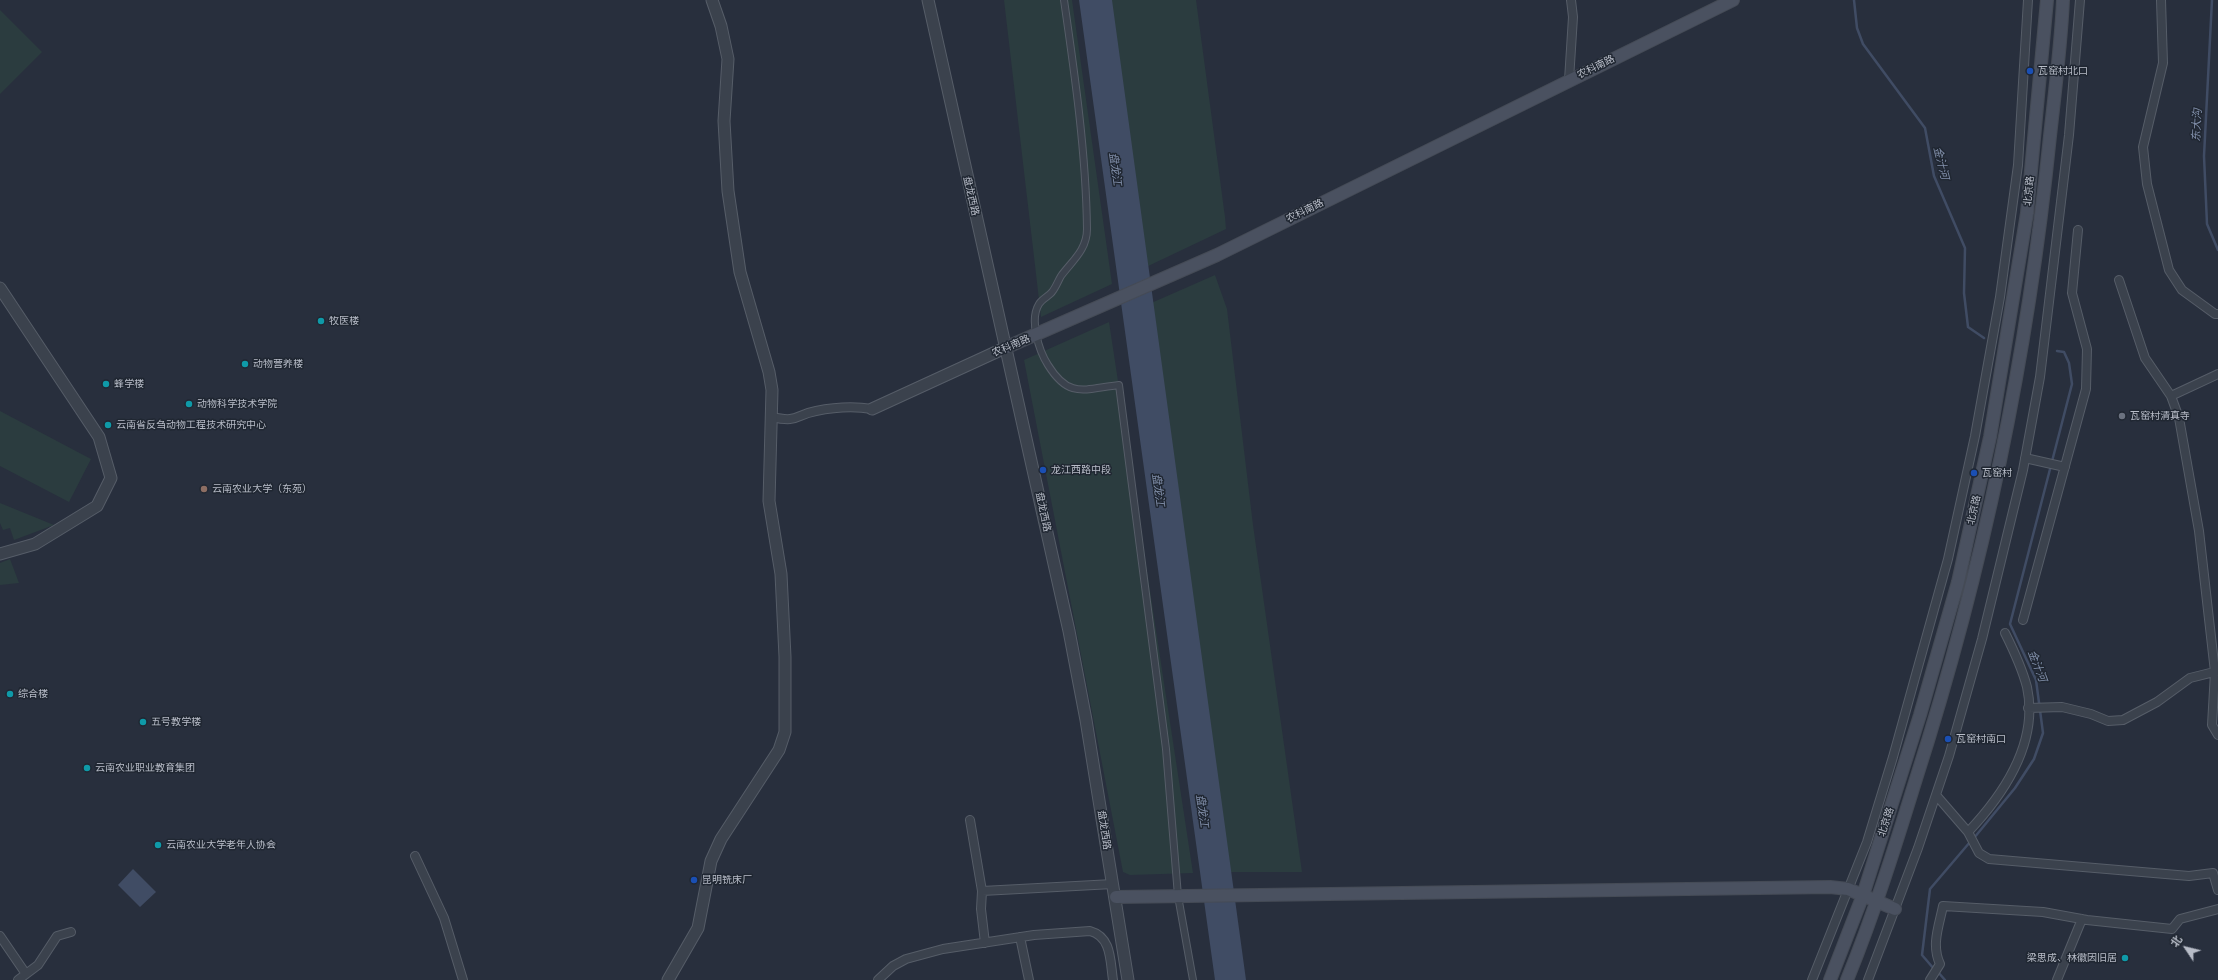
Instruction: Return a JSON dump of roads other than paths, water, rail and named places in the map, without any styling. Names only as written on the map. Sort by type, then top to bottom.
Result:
[{"type":"main road","name":"农科南路","points":[[1007,347],[1170,277],[1733,0]]},
{"type":"main road","name":"北京路","points":[[1830,980],[1863,895],[1920,715],[1958,582],[1990,437],[2027,213],[2047,0]]},
{"type":"main road","name":"北京路","points":[[1847,980],[1877,900],[1935,720],[1973,587],[2006,441],[2042,216],[2063,0]]},
{"type":"main road","points":[[1116,897],[1202,897],[1830,887],[1848,889],[1877,900],[1895,909]]},
{"type":"street","points":[[668,980],[698,928],[711,861],[721,839],[779,750],[785,732],[785,657],[781,574],[769,501],[772,390],[769,372],[740,272],[728,190],[724,121],[728,59],[721,26],[712,0]]},
{"type":"street","name":"盘龙西路","points":[[928,0],[997,316],[1007,347],[1069,631],[1086,720],[1116,897],[1128,980]]},
{"type":"street","points":[[1064,0],[1083,157],[1087,232],[1078,257],[1061,276],[1053,292],[1039,304],[1036,312],[1036,335],[1042,356],[1056,378],[1063,384],[1078,390],[1119,385],[1166,749],[1178,896],[1193,980]]},
{"type":"street","points":[[1569,80],[1573,17],[1572,0]]},
{"type":"street","points":[[1812,980],[1867,842],[1895,750],[1948,559],[1975,436],[2000,297],[2018,165],[2028,0]]},
{"type":"street","points":[[1868,980],[1936,795],[1982,639],[2025,458],[2041,369],[2069,135],[2080,0]]},
{"type":"street","points":[[2161,0],[2162,63],[2143,147],[2147,184],[2169,270],[2182,290],[2215,314],[2218,314]]},
{"type":"street","points":[[2023,620],[2061,466],[2086,389],[2088,349],[2072,293],[2078,230]]},
{"type":"street","points":[[2119,280],[2145,358],[2171,396],[2179,418],[2199,531],[2217,672],[2212,725],[2218,735]]},
{"type":"street","points":[[0,288],[99,437],[111,478],[97,506],[35,544],[0,554]]},
{"type":"street","name":"农科南路","points":[[872,409],[1007,347]]},
{"type":"street","points":[[2171,396],[2218,374]]},
{"type":"street","points":[[772,417],[794,420],[814,411],[852,406],[872,409]]},
{"type":"street","points":[[2025,458],[2061,466]]},
{"type":"street","points":[[1968,832],[1985,814],[2018,763],[2026,739],[2028,708],[2027,688],[2018,659],[2005,634]]},
{"type":"street","points":[[2028,708],[2062,707],[2090,714],[2108,721],[2123,720],[2157,702],[2190,678],[2217,672]]},
{"type":"street","points":[[1936,795],[1968,832],[1979,853],[1989,859],[2189,876],[2213,873],[2218,890]]},
{"type":"street","points":[[970,820],[982,891],[981,909],[984,943]]},
{"type":"street","points":[[415,856],[444,918],[463,980]]},
{"type":"street","points":[[982,891],[1113,884]]},
{"type":"street","points":[[1931,978],[1940,964],[1935,954],[1935,943],[1943,906],[2042,912],[2082,919],[2172,929],[2180,919],[2218,909]]},
{"type":"street","points":[[2057,980],[2082,919]]},
{"type":"street","points":[[878,980],[893,966],[906,959],[943,949],[1020,937],[1090,931],[1101,936],[1108,945],[1113,980]]},
{"type":"street","points":[[18,980],[38,965],[57,936],[71,932]]},
{"type":"street","points":[[0,936],[26,974]]},
{"type":"street","points":[[1020,937],[1029,980]]},
{"type":"water","name":"盘龙江","points":[[1079,0],[1112,0],[1246,980],[1215,980]]},
{"type":"water","points":[[133,869],[156,892],[140,907],[118,885]]},
{"type":"waterway","name":"金汁河","points":[[1854,0],[1857,28],[1863,44],[1925,128],[1934,176],[1965,248],[1964,293],[1968,327],[1984,338]]},
{"type":"waterway","name":"东大沟","points":[[2212,0],[2204,156],[2207,224],[2218,250]]},
{"type":"waterway","name":"金汁河","points":[[1974,838],[2015,788],[2034,759],[2043,733],[2036,680],[2010,624],[2072,384],[2069,363],[2064,352],[2057,351]]},
{"type":"waterway","name":"金汁河","points":[[1934,969],[1922,955],[1930,889],[1970,842]]},
{"type":"waterway","name":"金汁河","points":[[1938,972],[1945,980]]},
{"type":"place","name":"瓦窑村北口","points":[[2030,71]]},
{"type":"place","name":"牧医楼","points":[[321,321]]},
{"type":"place","name":"动物营养楼","points":[[245,364]]},
{"type":"place","name":"蜂学楼","points":[[106,384]]},
{"type":"place","name":"动物科学技术学院","points":[[189,404]]},
{"type":"place","name":"瓦窑村清真寺","points":[[2122,416]]},
{"type":"place","name":"云南省反刍动物工程技术研究中心","points":[[108,425]]},
{"type":"place","name":"龙江西路中段","points":[[1043,470]]},
{"type":"place","name":"瓦窑村","points":[[1974,473]]},
{"type":"place","name":"云南农业大学（东苑）","points":[[204,489]]},
{"type":"place","name":"综合楼","points":[[10,694]]},
{"type":"place","name":"五号教学楼","points":[[143,722]]},
{"type":"place","name":"瓦窑村南口","points":[[1948,739]]},
{"type":"place","name":"云南农业职业教育集团","points":[[87,768]]},
{"type":"place","name":"云南农业大学老年人协会","points":[[158,845]]},
{"type":"place","name":"昆明铣床厂","points":[[694,880]]},
{"type":"place","name":"梁思成、林徽因旧居","points":[[2125,958]]}]
